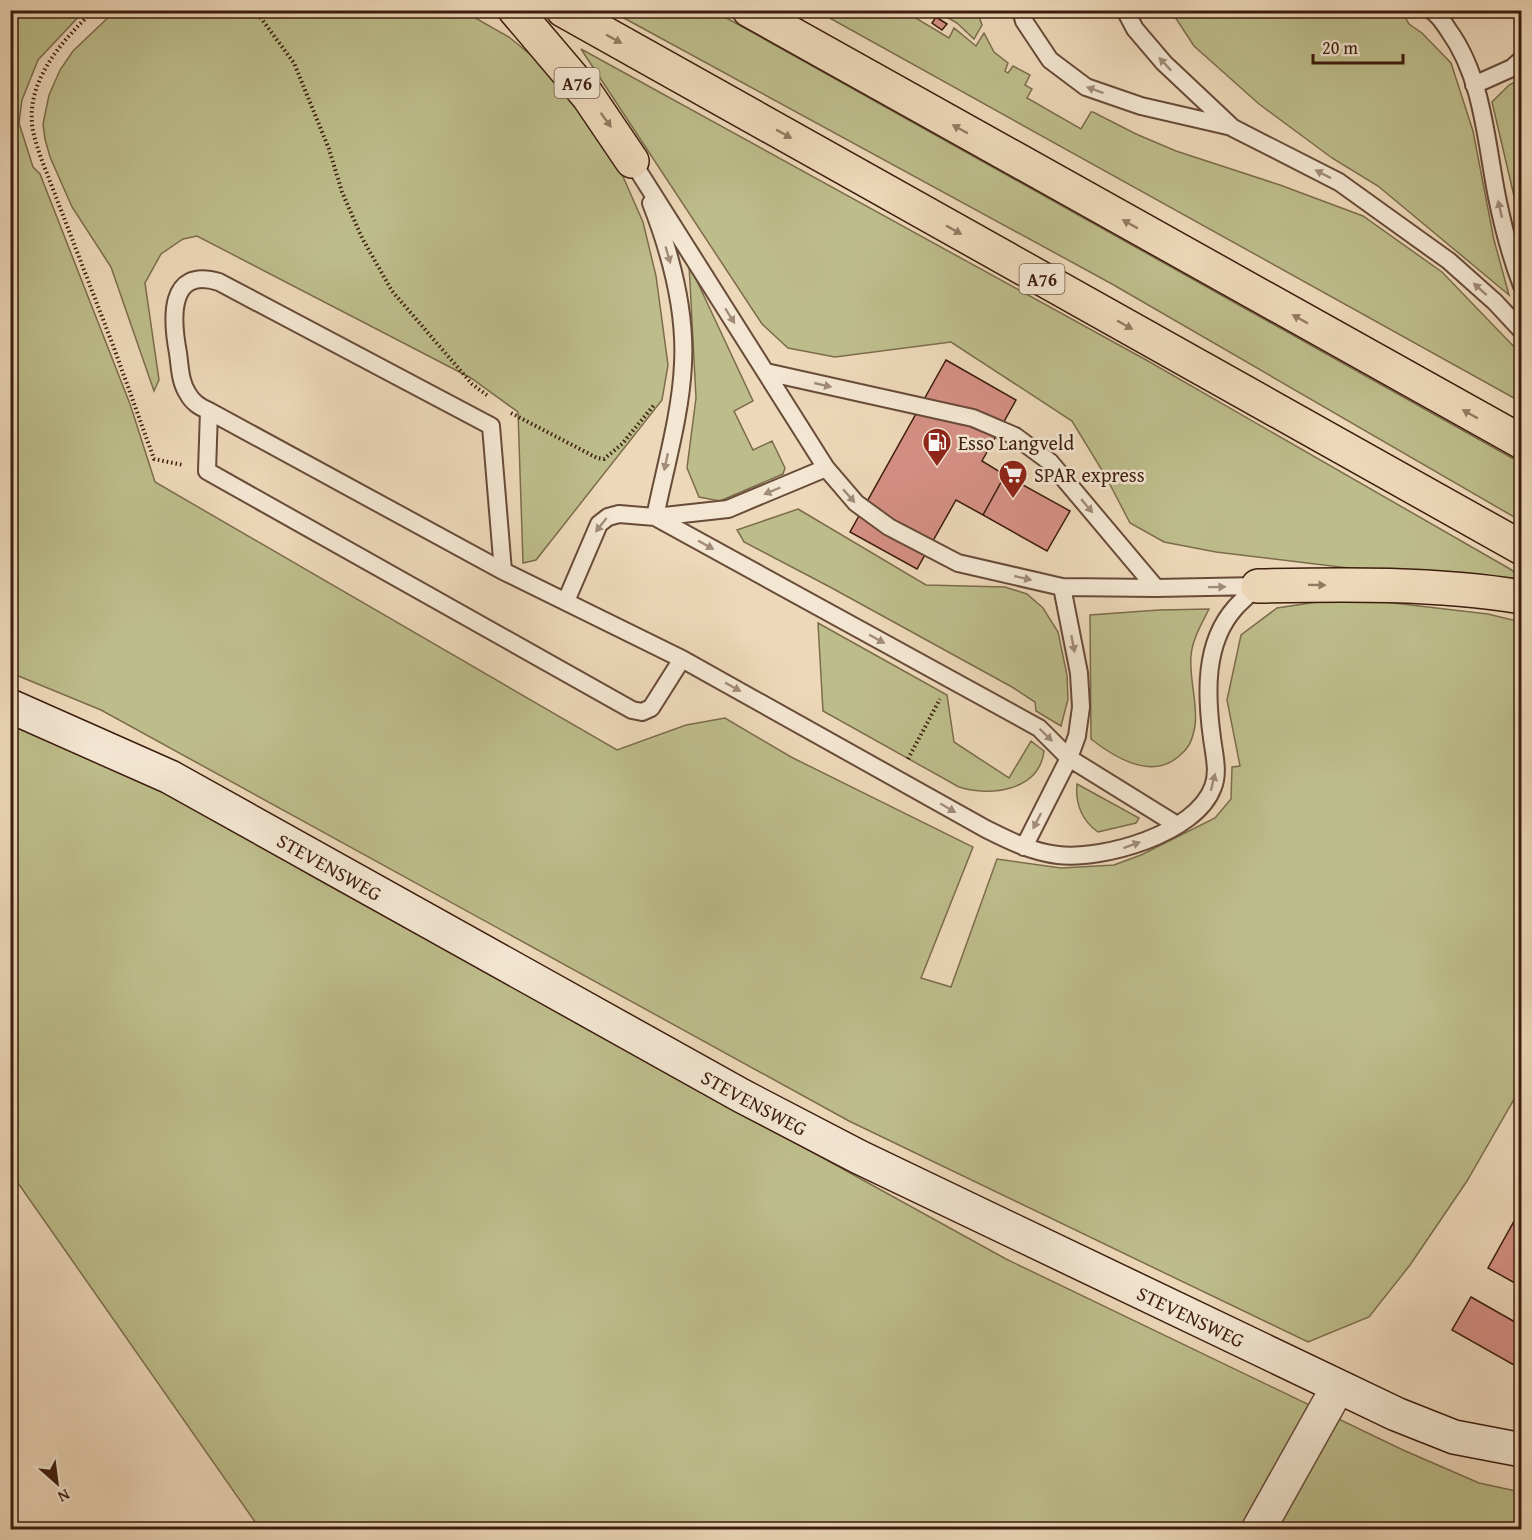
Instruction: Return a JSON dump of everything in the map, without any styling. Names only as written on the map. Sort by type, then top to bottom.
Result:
[{"type":"highway","name":"A76","points":[[515,10],[588,96],[632,161]]},
{"type":"highway","name":"A76","points":[[563,10],[1521,548]]},
{"type":"highway","points":[[749,10],[1521,442]]},
{"type":"highway","name":"A76","points":[[1258,586],[1415,587],[1479,590],[1521,597]]},
{"type":"street","name":"STEVENSWEG","points":[[10,706],[170,777],[742,1096],[849,1152],[1396,1414],[1454,1437],[1521,1450]]},
{"type":"street","points":[[1258,1530],[1338,1387]]},
{"type":"lane","points":[[1021,10],[1024,21],[1050,60],[1086,87],[1141,106],[1233,128],[1339,182],[1449,261],[1495,302],[1521,331]]},
{"type":"lane","points":[[1125,10],[1135,29],[1164,63],[1233,128]]},
{"type":"lane","points":[[1437,12],[1458,44],[1474,85],[1505,233],[1521,286]]},
{"type":"lane","points":[[1474,85],[1512,68],[1521,59]]},
{"type":"lane","name":"A76","points":[[632,161],[826,468],[856,503],[889,527],[958,563],[1062,587],[1258,586]]},
{"type":"lane","name":"A76","points":[[632,161],[656,215],[682,317],[683,363],[676,413],[655,517]]},
{"type":"lane","points":[[503,571],[491,426],[219,282],[196,279],[187,284],[181,291],[175,306],[173,323],[182,380],[187,393],[196,405],[503,571],[682,659],[986,829],[1023,847],[1059,855],[1092,855],[1129,848],[1177,825],[1205,803],[1214,787],[1216,771],[1209,718],[1211,655],[1219,634],[1234,609],[1258,586]]},
{"type":"lane","points":[[766,372],[973,418],[1015,436],[1050,462],[1156,588]]},
{"type":"lane","points":[[209,411],[207,471],[632,710],[642,712],[651,708],[682,659]]},
{"type":"lane","points":[[566,601],[598,524],[608,517],[619,514],[655,517],[728,509],[826,468]]},
{"type":"lane","points":[[655,517],[1039,728],[1069,758],[1177,825]]},
{"type":"lane","points":[[1023,847],[1069,758],[1077,735],[1081,707],[1079,673],[1062,587]]},
{"type":"path","points":[[94,10],[76,27],[55,53],[40,79],[32,109],[33,129],[40,158],[110,337],[154,459],[207,471]]},
{"type":"path","points":[[255,10],[294,63],[329,149],[342,192],[362,238],[392,291],[472,384],[490,397]]},
{"type":"path","points":[[508,410],[517,417],[597,458],[604,459],[622,444],[655,404],[676,413]]},
{"type":"path","points":[[898,778],[951,679]]},
{"type":"green space","points":[[10,11],[84,11],[38,60],[22,100],[19,123],[33,167],[40,174],[130,404],[155,482],[617,750],[686,725],[725,718],[791,757],[973,847],[921,978],[951,987],[997,859],[1061,868],[1114,865],[1141,855],[1215,818],[1231,799],[1232,767],[1240,766],[1227,700],[1241,635],[1277,608],[1323,601],[1325,595],[1488,614],[1521,622],[1521,1087],[1467,1181],[1410,1265],[1369,1317],[1308,1342],[849,1121],[101,710],[11,673]]},
{"type":"green space","points":[[115,11],[463,11],[509,37],[571,88],[613,154],[643,222],[656,276],[668,365],[662,400],[536,560],[523,563],[518,412],[471,378],[197,236],[183,239],[161,254],[145,283],[159,380],[154,391],[111,267],[72,207],[50,157],[43,124],[49,95],[60,70],[73,51]]},
{"type":"green space","points":[[611,11],[714,11],[1521,463],[1521,521],[1112,284]]},
{"type":"green space","points":[[817,11],[904,11],[949,38],[954,28],[976,46],[984,33],[994,52],[1008,63],[1005,71],[1008,73],[1013,66],[1030,75],[1025,85],[1032,89],[1027,98],[1081,129],[1093,112],[1176,151],[1280,185],[1363,216],[1442,272],[1521,354],[1521,402]]},
{"type":"green space","points":[[936,11],[977,11],[982,25],[974,39],[957,23]]},
{"type":"green space","points":[[1171,11],[1393,11],[1405,17],[1409,24],[1422,33],[1451,63],[1473,131],[1494,240],[1509,295],[1378,186],[1332,158],[1259,104],[1194,46]]},
{"type":"green space","points":[[581,49],[1148,361],[1510,569],[1521,576],[1521,589],[1216,552],[1164,542],[1130,523],[1105,475],[1072,421],[951,342],[835,357],[788,348],[762,324]]},
{"type":"green space","points":[[1521,79],[1521,226],[1492,102],[1509,85]]},
{"type":"green space","points":[[689,264],[753,401],[734,411],[753,450],[772,441],[785,468],[783,474],[720,501],[699,497],[687,468],[696,398]]},
{"type":"green space","points":[[798,509],[926,585],[1005,587],[1027,594],[1043,608],[1058,632],[1067,675],[1068,699],[1061,726],[1036,711],[1035,702],[1012,687],[744,542],[737,530]]},
{"type":"green space","points":[[1209,609],[1193,644],[1191,673],[1196,717],[1193,736],[1185,750],[1167,764],[1145,766],[1110,753],[1091,739],[1090,615]]},
{"type":"green space","points":[[818,623],[947,695],[954,742],[1009,778],[1031,741],[1044,751],[1033,775],[1023,783],[998,791],[959,787],[823,711]]},
{"type":"green space","points":[[10,725],[50,739],[164,792],[1006,1259],[1403,1450],[1479,1483],[1521,1492],[1521,1529],[260,1529],[11,1173]]},
{"type":"green space","points":[[1077,784],[1139,818],[1136,823],[1098,832],[1092,828],[1081,811],[1077,798]]},
{"type":"building","points":[[936,17],[947,24],[942,30],[932,23]]},
{"type":"building","points":[[946,360],[1016,400],[982,461],[1005,475],[983,515],[956,500],[917,569],[850,532]]},
{"type":"building","points":[[1005,475],[1070,511],[1047,551],[983,515]]},
{"type":"building","points":[[1522,1207],[1522,1287],[1488,1268]]},
{"type":"building","points":[[1471,1297],[1522,1326],[1521,1369],[1452,1330]]},
{"type":"place","name":"Esso Langveld","points":[[937,468]]},
{"type":"place","name":"SPAR express","points":[[1013,500]]}]
